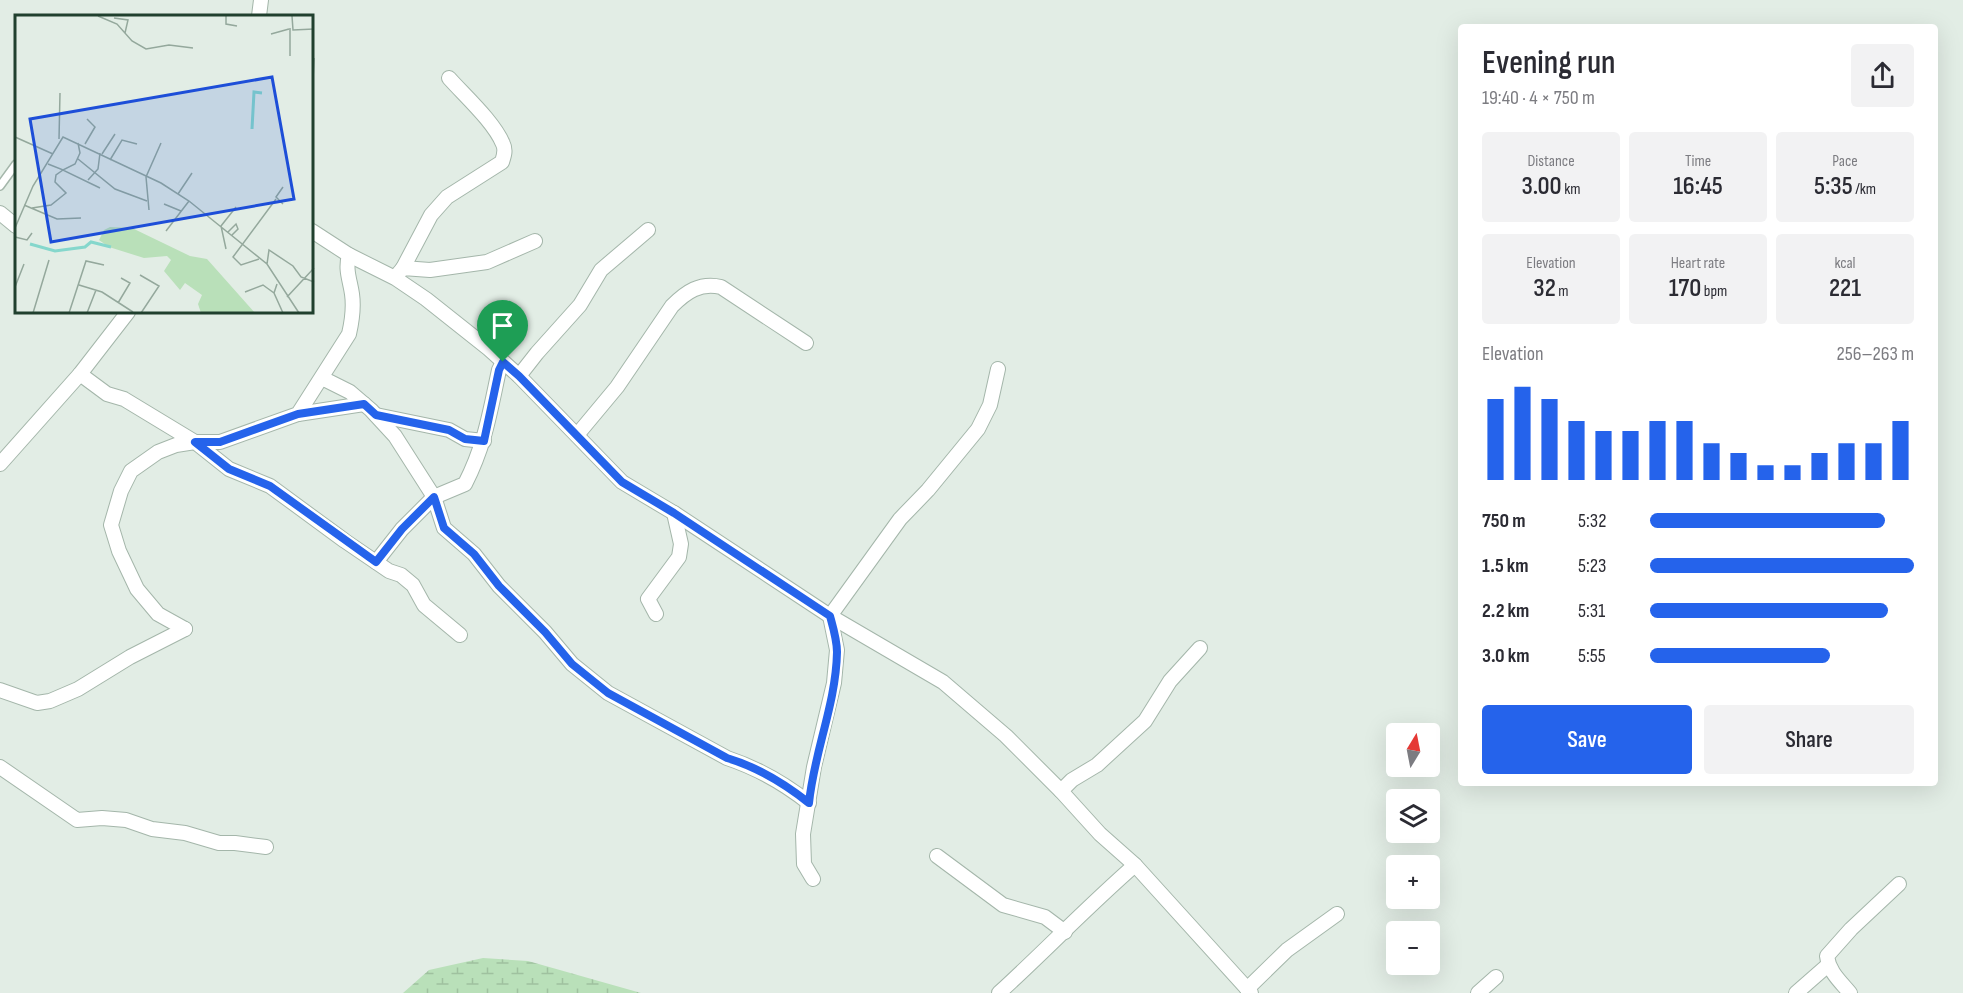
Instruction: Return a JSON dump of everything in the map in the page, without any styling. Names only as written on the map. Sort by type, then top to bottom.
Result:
[{"type":"street","points":[[259,15],[261,0]]},
{"type":"street","points":[[399,273],[431,215],[447,197],[502,162],[505,154],[504,145],[490,125],[449,78]]},
{"type":"street","points":[[0,213],[15,225]]},
{"type":"street","points":[[519,376],[580,305],[601,270],[648,230]]},
{"type":"street","points":[[314,232],[349,255],[399,273],[426,299],[519,376],[622,482],[674,513],[830,616],[943,682],[1006,736],[1100,834],[1135,865],[1249,991],[1287,950],[1337,914]]},
{"type":"street","points":[[399,273],[487,262],[535,241]]},
{"type":"street","points":[[298,414],[349,334],[352,320],[352,294],[346,266],[349,255]]},
{"type":"street","points":[[577,435],[617,387],[672,306],[683,294],[697,287],[712,285],[721,287],[806,343]]},
{"type":"street","points":[[0,464],[80,374],[126,314]]},
{"type":"street","points":[[376,562],[402,529],[434,497],[465,484],[484,441],[499,370],[503,362]]},
{"type":"street","points":[[813,879],[804,864],[803,834],[814,767],[834,683],[837,650],[830,616],[900,519],[928,490],[978,429],[995,391],[998,369]]},
{"type":"street","points":[[80,374],[108,394],[124,399],[195,442],[229,469],[270,486],[389,571],[401,576],[412,585],[424,606],[460,635]]},
{"type":"street","points":[[322,378],[350,392],[395,436],[434,497],[444,528],[474,554],[499,586],[545,632],[572,664],[608,693],[727,758],[742,763],[790,788],[809,803]]},
{"type":"street","points":[[0,690],[37,703],[50,701],[78,689],[130,657],[185,629],[158,614],[137,589],[119,551],[111,525],[121,491],[130,471],[158,452],[176,445],[220,442],[298,414],[364,404]]},
{"type":"street","points":[[376,415],[449,430],[465,439],[484,441]]},
{"type":"street","points":[[656,614],[648,600],[679,557],[681,544],[674,513]]},
{"type":"street","points":[[1061,791],[1072,780],[1097,765],[1145,721],[1170,681],[1200,648]]},
{"type":"street","points":[[0,767],[77,820],[102,818],[126,820],[152,829],[186,833],[219,843],[266,848]]},
{"type":"street","points":[[937,856],[1003,905],[1045,917],[1065,932]]},
{"type":"street","points":[[999,993],[1065,932],[1093,902],[1135,865]]},
{"type":"street","points":[[1850,993],[1832,972],[1827,956],[1899,884]]},
{"type":"street","points":[[1796,993],[1828,965]]},
{"type":"street","points":[[1478,993],[1496,978]]},
{"type":"lane","points":[[0,186],[15,165]]},
{"type":"green space","points":[[483,958],[528,961],[641,993],[403,993],[429,970]]},
{"type":"route","points":[[503,362],[622,482],[674,513],[830,616],[837,650],[834,683],[814,767],[809,803],[790,788],[742,763],[727,758],[608,693],[592,681],[572,664],[545,632],[499,586],[474,554],[444,528],[434,497],[402,529],[376,562],[270,486],[229,469],[195,442],[220,442],[298,414],[364,404],[376,415],[449,430],[465,439],[484,441],[499,370],[503,362]]}]
